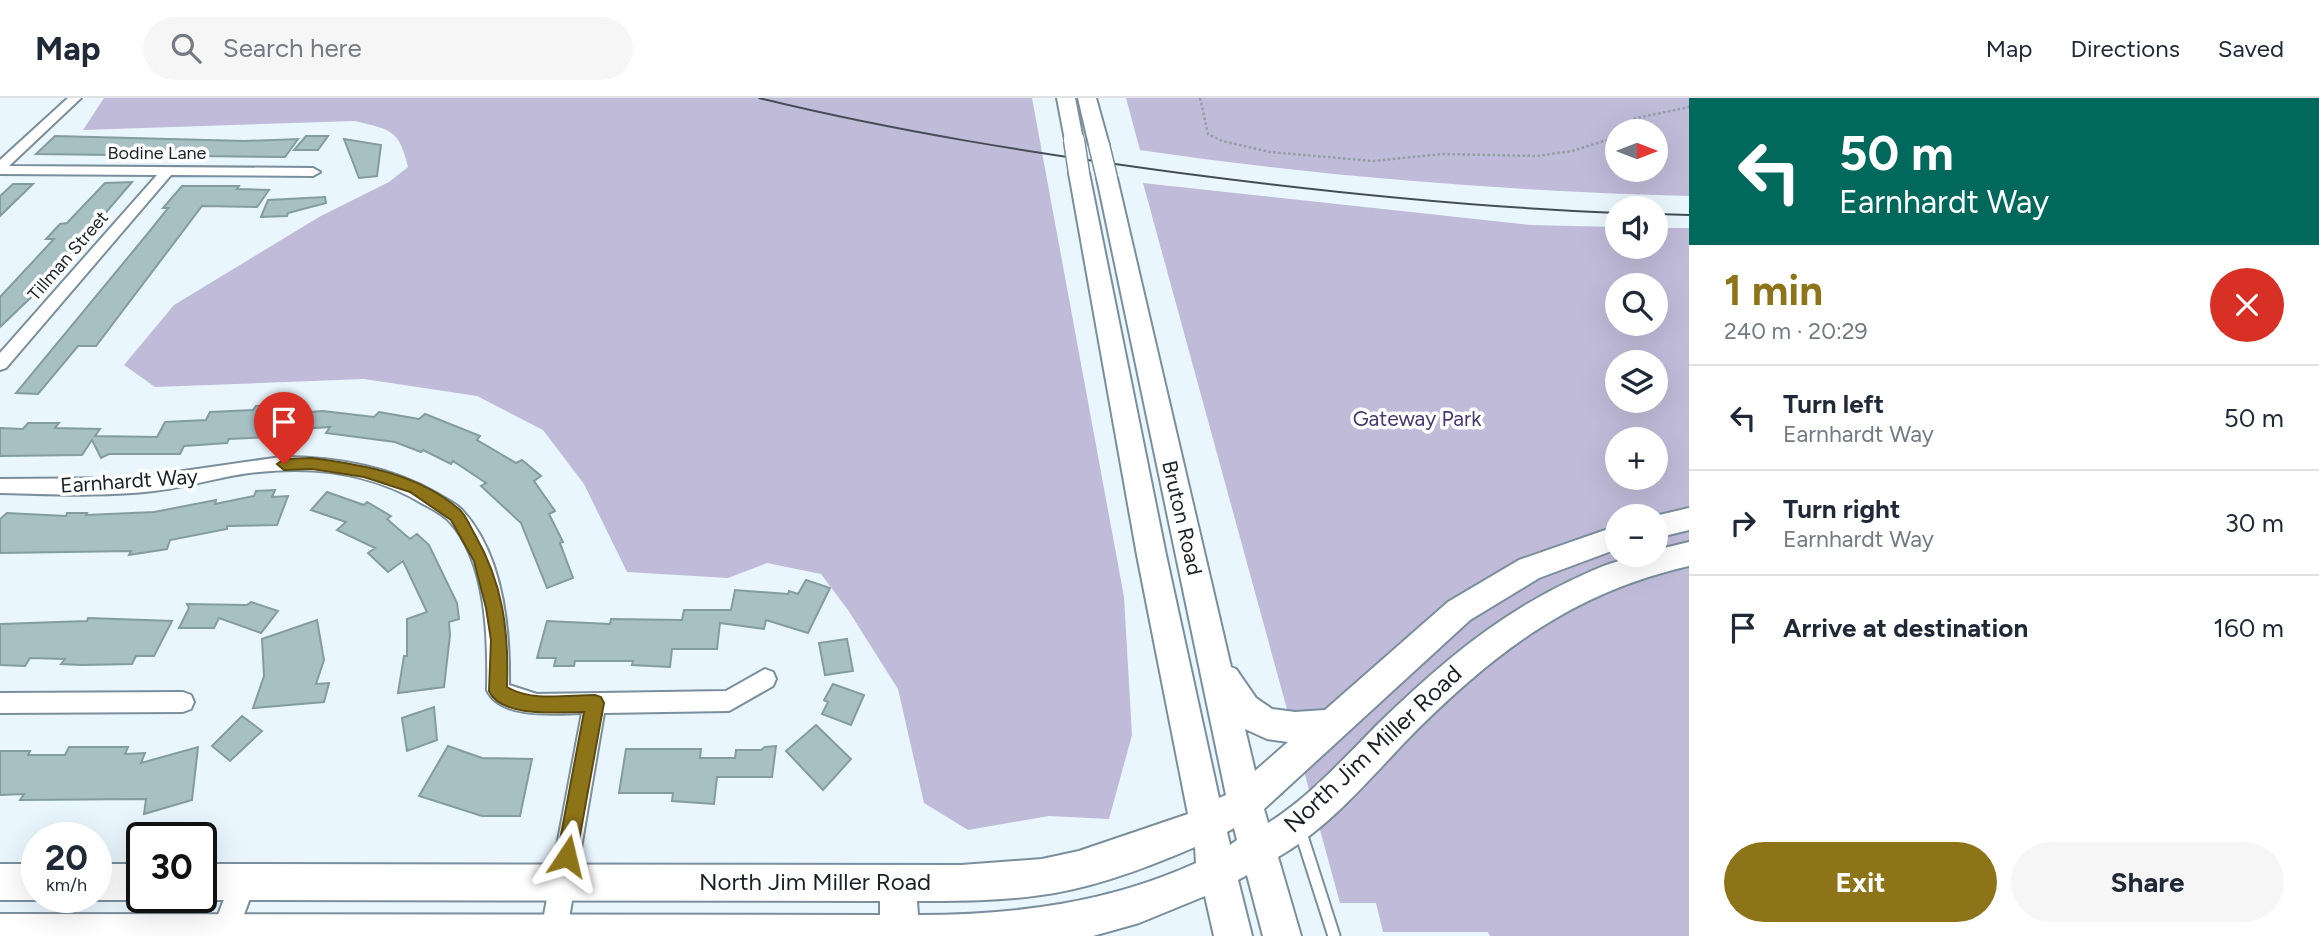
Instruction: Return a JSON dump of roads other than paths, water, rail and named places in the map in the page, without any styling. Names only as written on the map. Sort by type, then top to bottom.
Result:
[{"type":"main road","name":"Bruton Road","points":[[1066,98],[1168,645],[1233,936]]},
{"type":"main road","name":"Bruton Road","points":[[1087,98],[1245,803],[1282,936]]},
{"type":"main road","points":[[1668,524],[1689,519]]},
{"type":"main road","name":"North Jim Miller Road","points":[[217,882],[898,883],[1004,881],[1042,877],[1126,855],[1207,824],[1245,803],[1459,611],[1530,569],[1605,541]]},
{"type":"main road","name":"North Jim Miller Road","points":[[0,933],[900,935],[1009,932],[1085,921],[1162,897],[1218,872],[1298,823],[1453,674],[1496,639],[1579,591],[1618,575],[1689,554]]},
{"type":"main road","points":[[1212,654],[1237,702],[1254,716],[1281,728],[1330,725]]},
{"type":"main road","points":[[0,883],[21,882]]},
{"type":"main road","points":[[898,883],[900,935]]},
{"type":"street","points":[[0,168],[75,98]]},
{"type":"street","name":"Bodine Lane","points":[[0,168],[166,173],[313,172]]},
{"type":"street","name":"Tillman Street","points":[[0,364],[166,173]]},
{"type":"street","name":"Earnhardt Way","points":[[0,486],[152,484],[198,479],[257,465],[312,464],[365,471],[415,488],[456,516],[482,560],[500,640],[498,691],[510,698],[537,704],[729,701],[765,679]]},
{"type":"street","points":[[0,703],[183,702]]},
{"type":"street","points":[[553,934],[595,703]]},
{"type":"street","points":[[223,935],[243,882]]},
{"type":"lane","points":[[1298,823],[1334,936]]},
{"type":"tram line","points":[[759,98],[969,141],[1180,173],[1398,198],[1605,212]]},
{"type":"tram line","points":[[1668,214],[1689,215]]},
{"type":"park label","name":"Gateway Park","points":[[1417,419]]}]
